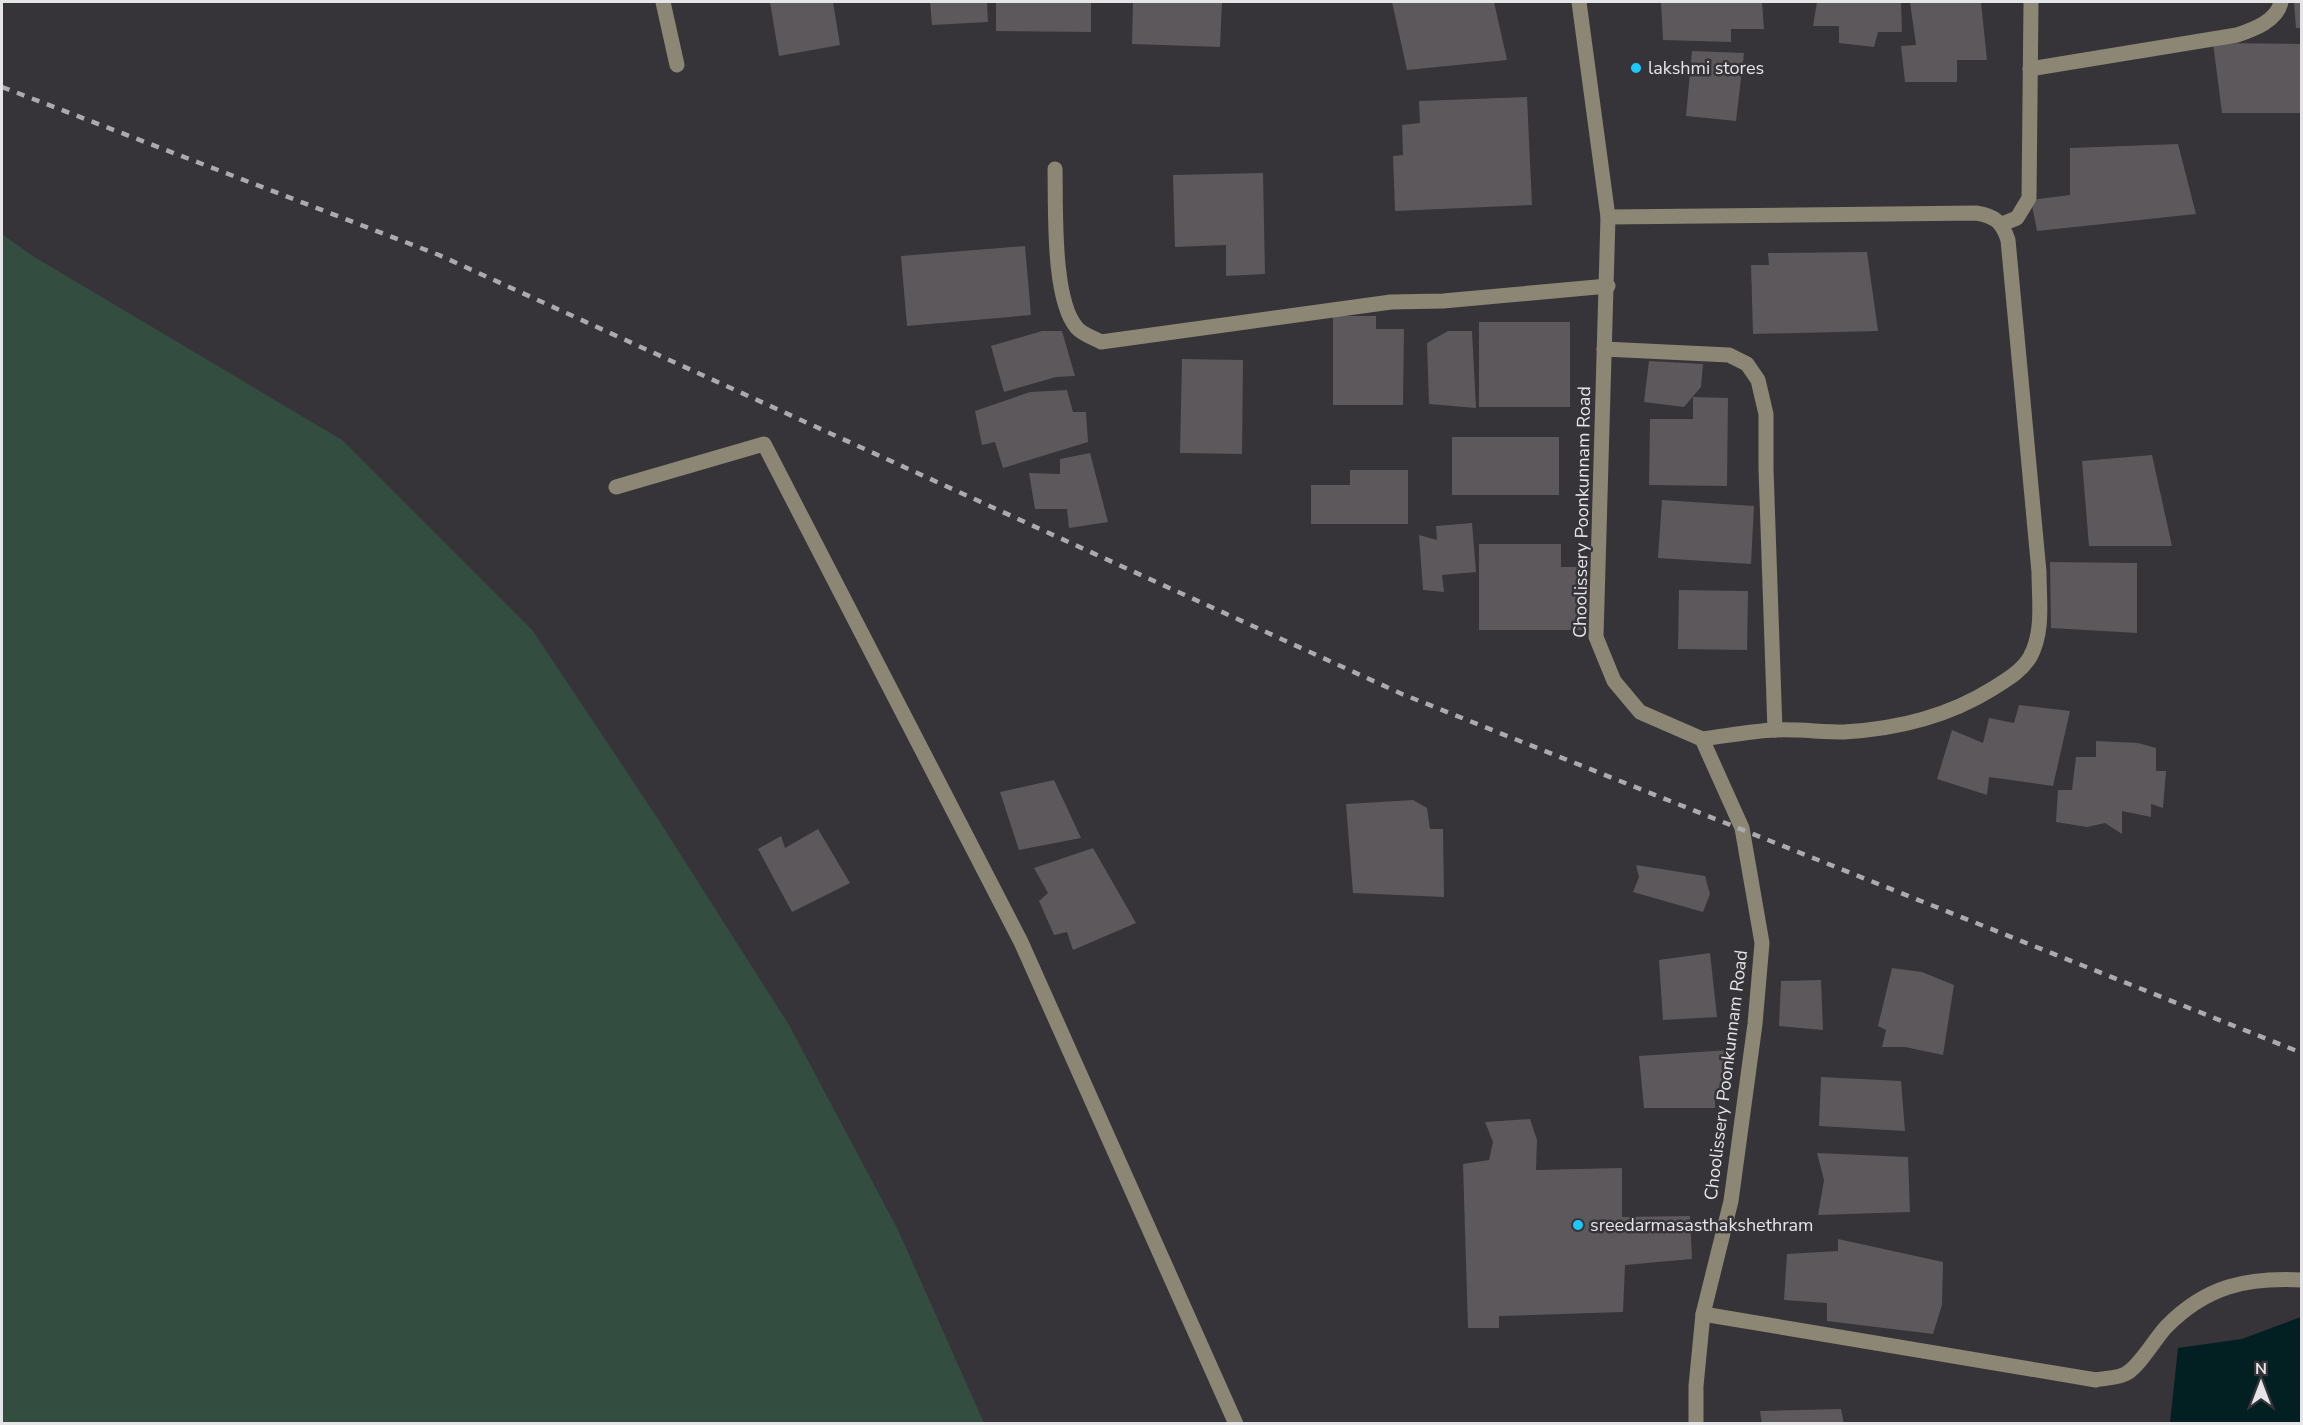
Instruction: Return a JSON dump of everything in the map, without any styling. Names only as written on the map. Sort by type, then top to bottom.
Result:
[{"type":"street","points":[[663,2],[676,65]]},
{"type":"street","name":"Choolissery Poonkunnam Road","points":[[1579,2],[1608,217],[1608,286],[1604,349],[1596,638],[1614,681],[1640,712],[1702,739],[1742,828],[1762,943],[1755,1024],[1731,1201],[1703,1314],[1696,1386],[1696,1424]]},
{"type":"street","points":[[2002,224],[2017,218],[2029,198],[2031,2]]},
{"type":"street","points":[[2030,69],[2237,35],[2264,25],[2281,2]]},
{"type":"street","points":[[1055,169],[1058,265],[1066,310],[1077,330],[1101,342],[1392,302],[1443,301],[1608,286]]},
{"type":"street","points":[[1608,217],[1976,213],[1991,216],[2002,224],[2008,240],[2037,535],[2040,620],[2030,658],[2017,673],[1992,689],[1932,718],[1884,729],[1842,732],[1775,730],[1702,739]]},
{"type":"street","points":[[1604,349],[1729,355],[1747,364],[1758,380],[1766,414],[1775,730]]},
{"type":"street","points":[[616,487],[764,444],[1021,942],[1236,1424]]},
{"type":"street","points":[[1703,1314],[2096,1380],[2127,1373],[2168,1325],[2209,1296],[2233,1284],[2265,1278],[2301,1280]]},
{"type":"green space","points":[[2,234],[31,255],[342,440],[533,631],[658,819],[789,1025],[898,1230],[984,1423],[2,1423]]},
{"type":"water","points":[[2301,1317],[2301,1423],[2170,1423],[2178,1348],[2242,1339]]},
{"type":"building","points":[[770,2],[833,2],[840,45],[779,56]]},
{"type":"building","points":[[930,2],[987,2],[988,22],[932,25]]},
{"type":"building","points":[[996,2],[1091,2],[1091,32],[996,31]]},
{"type":"building","points":[[1133,2],[1222,2],[1220,47],[1132,44]]},
{"type":"building","points":[[1392,2],[1494,2],[1507,60],[1407,70]]},
{"type":"building","points":[[1661,2],[1762,2],[1764,29],[1731,29],[1731,42],[1663,40]]},
{"type":"building","points":[[1817,2],[1901,2],[1902,32],[1878,32],[1874,47],[1839,43],[1839,26],[1813,26]]},
{"type":"building","points":[[1910,2],[1981,2],[1987,60],[1957,60],[1957,82],[1905,82],[1901,46],[1916,45]]},
{"type":"building","points":[[2294,2],[2302,2],[2302,28],[2296,28]]},
{"type":"building","points":[[2213,43],[2300,44],[2302,113],[2222,113]]},
{"type":"building","points":[[1692,51],[1744,53],[1736,121],[1686,116]]},
{"type":"building","points":[[1527,97],[1532,205],[1395,211],[1393,156],[1403,155],[1402,125],[1420,123],[1419,101]]},
{"type":"building","points":[[2178,144],[2196,214],[2037,231],[2031,200],[2070,195],[2070,148]]},
{"type":"building","points":[[1263,173],[1265,274],[1226,276],[1226,245],[1175,247],[1173,175]]},
{"type":"building","points":[[1025,246],[1031,315],[907,326],[901,256]]},
{"type":"building","points":[[1867,252],[1878,331],[1753,334],[1751,265],[1769,265],[1768,253]]},
{"type":"building","points":[[1333,316],[1376,316],[1376,329],[1404,329],[1403,405],[1333,405]]},
{"type":"building","points":[[1479,322],[1570,322],[1570,407],[1479,407]]},
{"type":"building","points":[[1042,331],[1062,331],[1075,376],[1056,377],[1004,392],[991,346]]},
{"type":"building","points":[[1448,331],[1472,331],[1476,408],[1429,404],[1427,343]]},
{"type":"building","points":[[1182,359],[1243,360],[1242,454],[1180,453]]},
{"type":"building","points":[[1649,361],[1703,364],[1701,387],[1684,407],[1644,402]]},
{"type":"building","points":[[1067,390],[1073,412],[1086,412],[1088,442],[1003,468],[995,442],[982,445],[975,411],[1030,392]]},
{"type":"building","points":[[1693,397],[1728,398],[1727,486],[1649,485],[1650,419],[1693,419]]},
{"type":"building","points":[[1452,437],[1559,437],[1559,495],[1452,495]]},
{"type":"building","points":[[1090,453],[1108,522],[1069,528],[1067,509],[1035,509],[1029,473],[1060,474],[1060,459]]},
{"type":"building","points":[[2152,455],[2172,546],[2089,546],[2082,461]]},
{"type":"building","points":[[1350,470],[1408,470],[1408,524],[1311,524],[1311,485],[1350,485]]},
{"type":"building","points":[[1662,500],[1754,506],[1751,564],[1658,558]]},
{"type":"building","points":[[1472,523],[1476,572],[1442,575],[1444,592],[1423,590],[1419,535],[1437,540],[1436,526]]},
{"type":"building","points":[[1479,544],[1561,544],[1561,567],[1588,567],[1588,630],[1479,630]]},
{"type":"building","points":[[2050,562],[2137,563],[2137,633],[2051,628]]},
{"type":"building","points":[[1679,590],[1748,591],[1747,650],[1678,649]]},
{"type":"building","points":[[2019,705],[2070,711],[2053,786],[1989,777],[1987,795],[1937,779],[1952,730],[1983,743],[1989,718],[2014,723]]},
{"type":"building","points":[[2096,741],[2138,743],[2156,748],[2156,771],[2166,771],[2163,808],[2151,804],[2151,817],[2122,811],[2122,834],[2105,823],[2087,827],[2056,822],[2058,790],[2072,790],[2076,757],[2096,757]]},
{"type":"building","points":[[1054,780],[1081,838],[1019,850],[1000,792]]},
{"type":"building","points":[[1413,800],[1427,808],[1430,829],[1443,829],[1444,897],[1353,893],[1346,804]]},
{"type":"building","points":[[818,829],[850,883],[792,912],[758,849],[781,836],[785,848]]},
{"type":"building","points":[[1093,848],[1136,923],[1073,950],[1067,932],[1054,935],[1039,901],[1048,893],[1034,868]]},
{"type":"building","points":[[1636,865],[1705,876],[1710,894],[1703,912],[1633,892],[1639,877]]},
{"type":"building","points":[[1710,953],[1717,1017],[1663,1020],[1659,960]]},
{"type":"building","points":[[1892,968],[1922,972],[1954,985],[1943,1055],[1905,1047],[1882,1047],[1886,1030],[1878,1026]]},
{"type":"building","points":[[1821,980],[1823,1030],[1779,1026],[1781,981]]},
{"type":"building","points":[[1729,1050],[1729,1092],[1715,1092],[1715,1108],[1644,1108],[1639,1056]]},
{"type":"building","points":[[1821,1077],[1901,1081],[1905,1131],[1819,1126]]},
{"type":"building","name":"sreedarmasasthakshethram","points":[[1530,1119],[1537,1140],[1536,1170],[1622,1168],[1622,1217],[1690,1216],[1692,1259],[1625,1265],[1623,1312],[1499,1316],[1499,1328],[1468,1328],[1463,1164],[1489,1160],[1493,1142],[1485,1122]]},
{"type":"building","points":[[1817,1153],[1908,1157],[1910,1212],[1818,1215],[1824,1180]]},
{"type":"building","points":[[1838,1239],[1943,1262],[1942,1305],[1933,1334],[1827,1321],[1827,1303],[1784,1300],[1787,1254],[1838,1251]]},
{"type":"building","points":[[1841,1409],[1844,1424],[1762,1424],[1760,1411]]},
{"type":"railway","points":[[2,87],[439,255],[1402,694],[2302,1053]]},
{"type":"place","name":"lakshmi stores","points":[[1636,68]]},
{"type":"place","name":"sreedarmasasthakshethram","points":[[1578,1225]]}]
